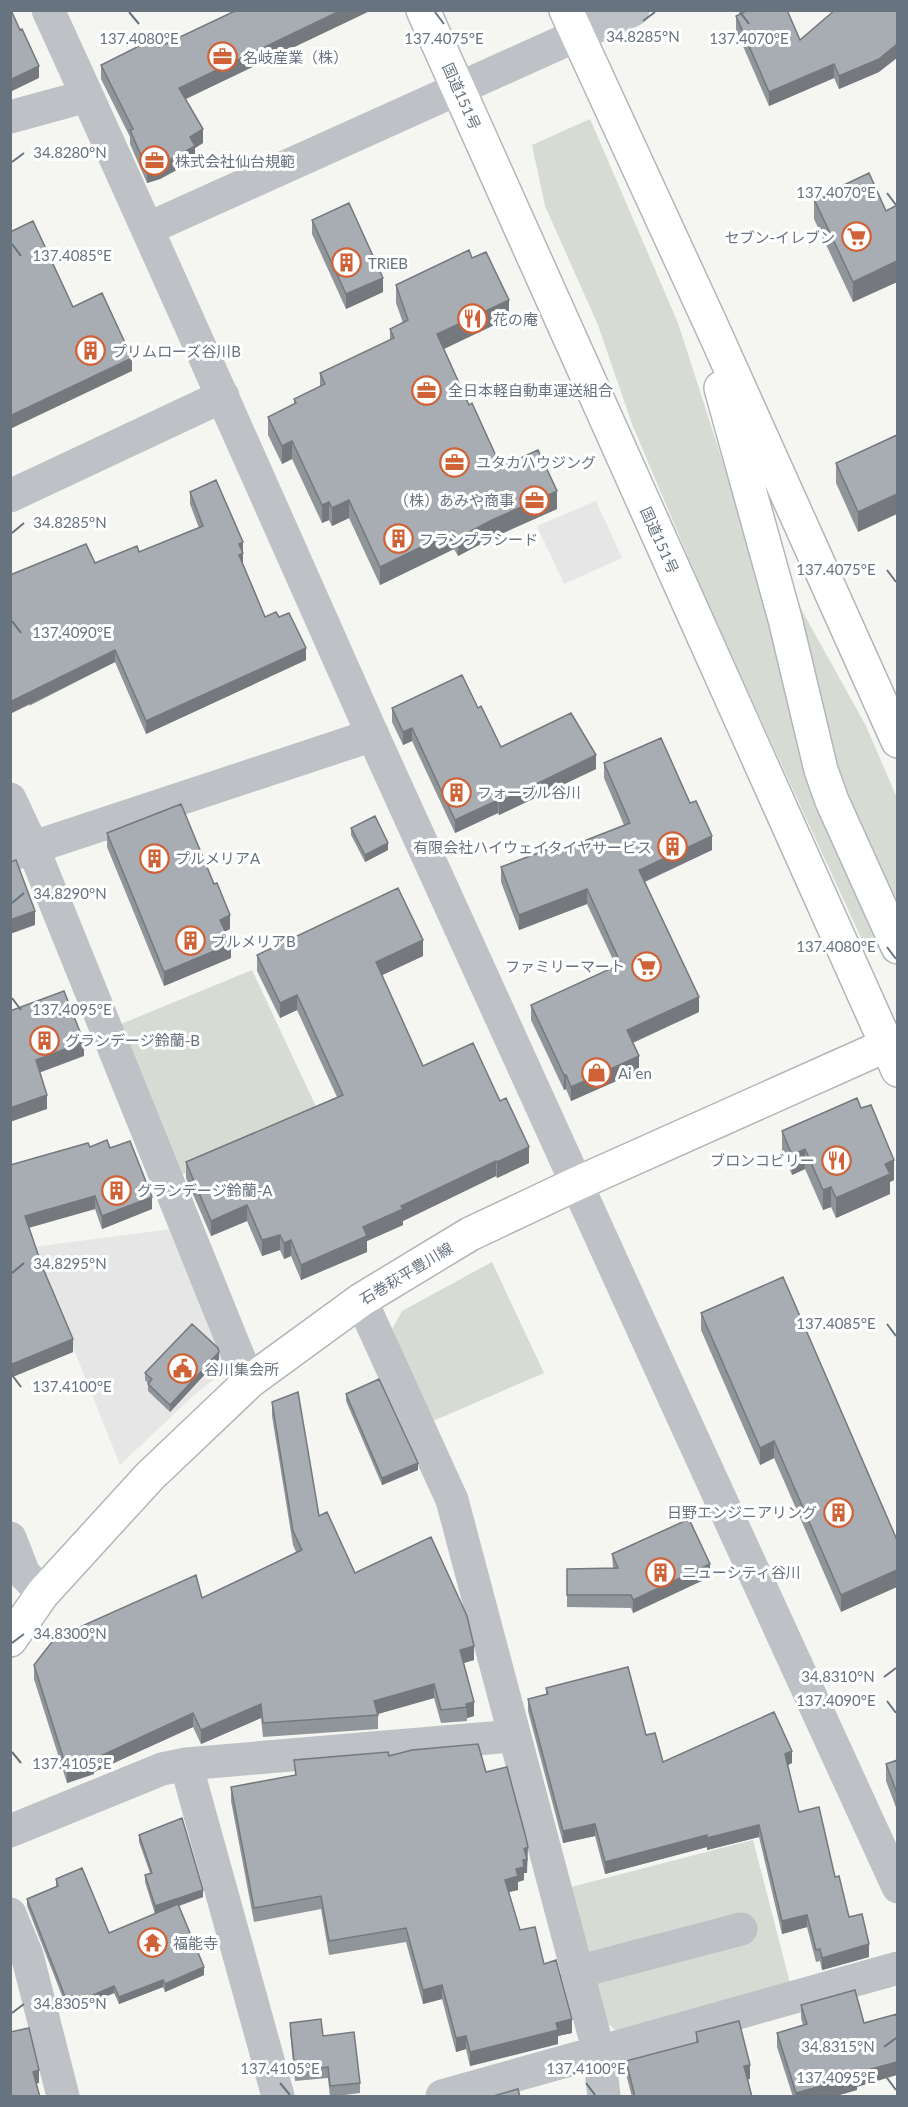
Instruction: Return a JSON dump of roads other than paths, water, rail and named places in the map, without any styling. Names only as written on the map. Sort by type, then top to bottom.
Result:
[{"type":"main road","name":"国道151号","points":[[423,10],[894,1052]]},
{"type":"main road","points":[[572,23],[694,287],[897,741]]},
{"type":"main road","points":[[694,287],[785,619],[821,770],[832,801],[897,947]]},
{"type":"main road","points":[[894,1052],[897,1013]]},
{"type":"main road","name":"石巻萩平豊川線","points":[[10,1640],[43,1593],[150,1476],[250,1381],[361,1300],[470,1234],[576,1184],[894,1052]]},
{"type":"street","points":[[48,10],[576,1184],[897,1887]]},
{"type":"street","points":[[147,229],[459,89],[572,23],[633,10]]},
{"type":"street","points":[[10,117],[87,96]]},
{"type":"street","points":[[10,496],[223,396]]},
{"type":"street","points":[[22,851],[373,735]]},
{"type":"street","points":[[10,800],[22,851],[250,1381]]},
{"type":"street","points":[[361,1300],[452,1500],[599,2053],[604,2097]]},
{"type":"street","points":[[10,1538],[24,1574],[43,1593]]},
{"type":"street","points":[[10,1831],[162,1769],[186,1764],[513,1736]]},
{"type":"street","points":[[186,1764],[278,2097]]},
{"type":"street","points":[[10,1914],[27,1955],[63,2097]]},
{"type":"street","points":[[577,1972],[741,1929]]},
{"type":"street","points":[[442,2097],[897,1968]]},
{"type":"place","name":"名岐産業（株）","points":[[222,57]]},
{"type":"place","name":"株式会社仙台規範","points":[[154,161]]},
{"type":"place","name":"セブン-イレブン","points":[[856,237]]},
{"type":"place","name":"TRiEB","points":[[347,263]]},
{"type":"place","name":"花の庵","points":[[472,319]]},
{"type":"place","name":"プリムローズ谷川B","points":[[91,351]]},
{"type":"place","name":"全日本軽自動車運送組合","points":[[427,390]]},
{"type":"place","name":"ユタカハウジング","points":[[455,462]]},
{"type":"place","name":"（株）あみや商事","points":[[535,500]]},
{"type":"place","name":"フランプラシード","points":[[398,539]]},
{"type":"place","name":"フォーブル谷川","points":[[456,792]]},
{"type":"place","name":"有限会社ハイウェイタイヤサービス","points":[[673,847]]},
{"type":"place","name":"プルメリアA","points":[[154,858]]},
{"type":"place","name":"プルメリアB","points":[[190,941]]},
{"type":"place","name":"ファミリーマート","points":[[646,966]]},
{"type":"place","name":"グランデージ鈴蘭-B","points":[[44,1040]]},
{"type":"place","name":"Ai en","points":[[597,1073]]},
{"type":"place","name":"ブロンコビリー","points":[[836,1160]]},
{"type":"place","name":"グランデージ鈴蘭-A","points":[[116,1190]]},
{"type":"place","name":"谷川集会所","points":[[183,1369]]},
{"type":"place","name":"日野エンジニアリング","points":[[838,1512]]},
{"type":"place","name":"ニューシティ谷川","points":[[661,1572]]},
{"type":"place","name":"福能寺","points":[[152,1943]]}]
